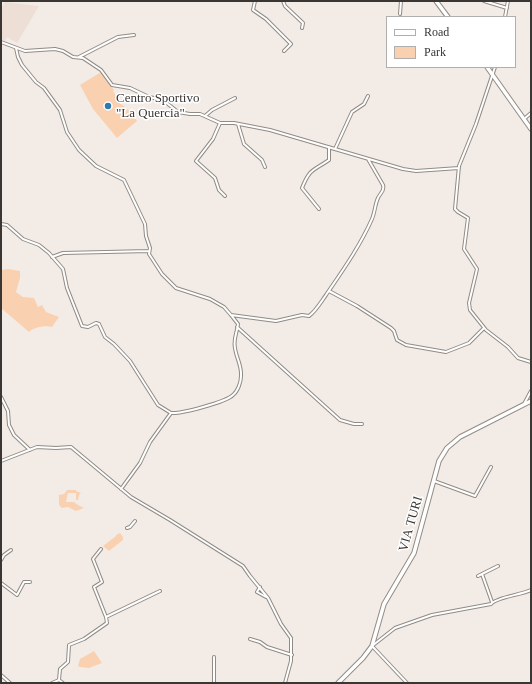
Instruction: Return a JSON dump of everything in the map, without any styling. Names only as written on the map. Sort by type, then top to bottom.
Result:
[{"type":"main road","points":[[436,1],[447,16]]},
{"type":"main road","points":[[488,68],[531,129]]},
{"type":"main road","name":"VIA TURI","points":[[338,683],[363,658],[372,646],[384,604],[414,553],[433,481],[441,457],[453,442],[531,401]]},
{"type":"street","points":[[255,1],[253,10],[266,19],[291,44],[284,51]]},
{"type":"street","points":[[283,1],[284,4],[303,23],[302,28]]},
{"type":"street","points":[[400,14],[401,1]]},
{"type":"street","points":[[484,1],[507,8]]},
{"type":"street","points":[[505,16],[508,1]]},
{"type":"street","points":[[79,58],[118,37],[134,34]]},
{"type":"street","points":[[1,42],[28,51],[55,49],[63,51],[73,57],[84,59],[101,70],[109,83],[129,87],[151,98],[163,100],[178,112],[198,114],[220,123],[238,124],[270,130],[403,169],[416,171],[459,168]]},
{"type":"street","points":[[1,224],[23,239],[39,245],[52,257],[64,272],[67,288],[82,326],[88,327],[96,323],[98,324],[105,337],[130,361],[158,405],[171,414],[180,413],[209,406],[228,399],[235,394],[240,383],[241,375],[234,345],[238,324],[222,306],[210,299],[176,288],[162,274],[150,257],[145,224],[124,180],[96,166],[79,150],[67,132],[60,110],[44,88],[36,82],[22,65],[14,47]]},
{"type":"street","points":[[495,68],[459,168],[455,209],[468,218],[464,249],[477,269],[468,307],[484,328],[508,347],[518,358],[531,362]]},
{"type":"street","points":[[335,149],[352,112],[364,104],[368,96]]},
{"type":"street","points":[[205,116],[212,110],[235,98]]},
{"type":"street","points":[[524,119],[531,113]]},
{"type":"street","points":[[220,123],[211,142],[196,160],[215,178],[220,192],[225,196]]},
{"type":"street","points":[[238,124],[244,144],[262,160],[265,168]]},
{"type":"street","points":[[320,209],[302,188],[310,172],[329,160],[329,147]]},
{"type":"street","points":[[231,315],[276,321],[302,315],[309,316],[320,304],[347,264],[367,229],[374,214],[378,199],[384,188],[368,159]]},
{"type":"street","points":[[52,257],[63,252],[150,249]]},
{"type":"street","points":[[329,290],[390,327],[394,331],[397,340],[406,345],[440,352],[448,352],[469,343],[484,328]]},
{"type":"street","points":[[237,327],[340,420],[362,424]]},
{"type":"street","points":[[524,404],[531,391]]},
{"type":"street","points":[[1,397],[8,411],[10,425],[14,435],[30,450]]},
{"type":"street","points":[[121,489],[140,462],[147,445],[171,414]]},
{"type":"street","points":[[1,461],[37,447],[71,447],[78,451],[131,497],[243,566],[268,598],[281,624],[291,638],[292,655],[285,683]]},
{"type":"street","points":[[433,481],[475,496],[491,467]]},
{"type":"street","points":[[127,528],[136,521]]},
{"type":"street","points":[[59,680],[60,669],[68,662],[70,645],[84,639],[107,623],[94,587],[101,583],[97,575],[94,559],[101,549]]},
{"type":"street","points":[[1,560],[4,555],[11,550]]},
{"type":"street","points":[[478,576],[498,566]]},
{"type":"street","points":[[482,574],[492,602]]},
{"type":"street","points":[[1,582],[17,595],[24,582],[30,582]]},
{"type":"street","points":[[260,587],[257,592],[268,598]]},
{"type":"street","points":[[406,683],[372,646],[395,628],[432,615],[491,604],[492,602],[531,590]]},
{"type":"street","points":[[106,617],[160,591]]},
{"type":"street","points":[[250,639],[260,642],[267,647],[292,655]]},
{"type":"street","points":[[214,657],[214,683]]},
{"type":"street","points":[[1,675],[10,683]]},
{"type":"street","points":[[52,683],[59,680]]},
{"type":"street","points":[[59,680],[63,683]]},
{"type":"shaded area","points":[[5,2],[39,6],[17,43],[7,37],[5,41],[1,39],[1,9]]},
{"type":"green space","name":"Centro Sportivo \"La Quercia\"","points":[[101,72],[114,90],[113,91],[120,103],[131,112],[137,121],[117,138],[93,109],[80,85]]},
{"type":"green space","points":[[8,269],[20,271],[20,278],[16,292],[23,297],[34,298],[38,307],[42,305],[46,312],[59,317],[52,327],[40,327],[29,332],[1,308],[1,270]]},
{"type":"green space","points":[[67,490],[76,490],[81,493],[78,500],[76,500],[76,493],[68,493],[66,502],[74,502],[84,508],[76,511],[68,507],[62,508],[59,505],[59,495],[64,494]]},
{"type":"green space","points":[[120,533],[123,540],[109,551],[103,546],[116,535]]},
{"type":"green space","points":[[94,651],[102,663],[89,668],[78,666],[80,659]]},
{"type":"place","name":"Centro Sportivo \"La Quercia\"","points":[[108,106]]}]
